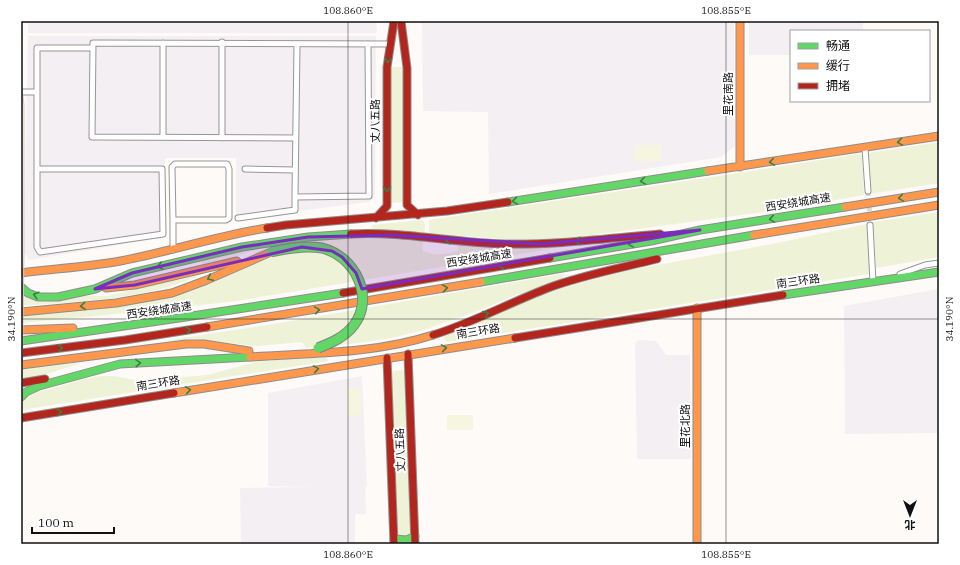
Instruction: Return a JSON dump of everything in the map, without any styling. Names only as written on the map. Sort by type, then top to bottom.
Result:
[{"type":"main road","name":"丈八五路","points":[[376,218],[387,206],[387,66],[394,21]]},
{"type":"main road","points":[[401,21],[407,68],[407,205],[418,215]]},
{"type":"main road","name":"里花南路","points":[[740,21],[740,167]]},
{"type":"main road","points":[[21,273],[114,262],[286,225],[447,212],[939,136]]},
{"type":"main road","name":"西安绕城高速","points":[[21,341],[261,306],[636,244],[700,230],[939,192]]},
{"type":"main road","points":[[21,353],[125,340],[238,322],[703,246],[783,230],[939,204]]},
{"type":"main road","points":[[96,288],[132,273],[267,242],[332,235],[393,235],[504,244],[539,244],[700,230]]},
{"type":"main road","points":[[21,383],[120,364],[380,348],[406,343],[450,330],[550,287],[582,277],[661,258],[703,246]]},
{"type":"main road","points":[[21,287],[28,293],[38,297],[58,297],[96,288],[135,285],[267,253],[302,247],[316,247],[332,251],[351,265],[356,273],[362,292],[362,304],[355,324],[338,340],[316,351],[242,351],[204,344],[186,344],[21,365]]},
{"type":"main road","points":[[21,312],[124,302],[160,296],[197,284],[267,253]]},
{"type":"main road","name":"南三环路","points":[[21,418],[697,308],[939,272]]},
{"type":"main road","name":"里花北路","points":[[697,308],[697,544]]},
{"type":"main road","points":[[21,330],[145,324]]},
{"type":"main road","points":[[273,355],[301,350]]},
{"type":"main road","name":"丈八五路","points":[[408,354],[415,540]]},
{"type":"main road","name":"丈八五路","points":[[386,358],[394,541]]},
{"type":"main road","points":[[21,396],[39,386],[120,364]]},
{"type":"main road","points":[[394,541],[415,540]]},
{"type":"street","points":[[295,138],[92,137],[93,43],[222,42],[390,44]]},
{"type":"street","points":[[222,42],[222,138]]},
{"type":"street","points":[[163,43],[163,137]]},
{"type":"street","points":[[238,218],[295,210],[297,44]]},
{"type":"street","points":[[295,198],[369,196],[368,44]]},
{"type":"street","points":[[37,169],[162,169],[163,234],[40,252],[37,247],[37,169],[37,92],[37,48],[93,48]]},
{"type":"street","points":[[21,92],[37,92]]},
{"type":"street","points":[[865,148],[868,191]]},
{"type":"street","points":[[172,220],[226,220],[229,218],[229,169],[226,164],[175,164],[172,167],[172,220],[173,250]]},
{"type":"street","points":[[245,169],[295,170]]},
{"type":"street","points":[[870,225],[877,281],[925,265],[939,263]]},
{"type":"highlighted area","points":[[700,230],[362,289],[356,273],[342,257],[332,251],[302,247],[135,285],[95,289],[132,273],[242,247],[308,237],[393,235],[539,244]]},
{"type":"shaded area","points":[[28,21],[376,21],[377,33],[28,33]]},
{"type":"shaded area","points":[[422,21],[734,21],[735,146],[721,157],[489,194],[488,112],[423,111]]},
{"type":"shaded area","points":[[749,21],[863,21],[863,30],[790,30],[790,55],[749,55]]},
{"type":"shaded area","points":[[28,36],[376,36],[375,197],[368,202],[236,219],[236,158],[165,158],[166,237],[29,260],[24,253]]},
{"type":"shaded area","points":[[939,289],[939,433],[845,434],[844,306]]},
{"type":"shaded area","points":[[638,340],[656,341],[666,355],[690,355],[691,459],[637,459],[635,345]]},
{"type":"shaded area","points":[[362,376],[367,487],[365,487],[366,514],[355,514],[355,544],[241,544],[240,488],[321,487],[268,486],[268,393]]},
{"type":"green space","points":[[390,67],[404,67],[403,202],[390,203]]},
{"type":"green space","points":[[939,142],[939,183],[870,194],[868,153]]},
{"type":"green space","points":[[634,145],[661,145],[661,161],[634,161]]},
{"type":"green space","points":[[858,154],[862,155],[864,195],[778,210],[578,237],[555,239],[501,239],[429,233],[429,220]]},
{"type":"green space","points":[[939,212],[939,257],[876,268],[873,222]]},
{"type":"green space","points":[[423,220],[425,225],[422,250],[430,254],[444,254],[458,251],[459,243],[549,247],[551,249],[236,301],[21,323],[21,316],[148,301],[280,242],[371,236],[372,225]]},
{"type":"green space","points":[[867,224],[869,274],[448,342],[445,341],[444,336],[555,289],[630,270],[767,245]]},
{"type":"green space","points":[[270,245],[234,257],[203,264],[201,261]]},
{"type":"green space","points":[[203,274],[181,283],[159,289],[114,298],[21,306],[21,294],[39,302],[80,296],[107,296]]},
{"type":"green space","points":[[562,274],[564,275],[562,278],[460,318],[418,332],[385,339],[306,348],[302,342],[257,346],[194,339],[163,341],[268,325]]},
{"type":"green space","points":[[326,355],[328,361],[21,410],[21,403],[29,396],[36,393],[101,376],[114,376],[139,381],[207,375],[256,362]]},
{"type":"green space","points":[[81,363],[41,376],[21,379],[21,369]]},
{"type":"green space","points":[[404,370],[411,536],[398,536],[391,371]]},
{"type":"green space","points":[[347,388],[361,389],[361,415],[347,415]]},
{"type":"green space","points":[[447,415],[473,415],[473,430],[447,430]]},
{"type":"tunnel","points":[[868,191],[870,218]]},
{"type":"tram line","points":[[21,82],[24,105],[24,252],[21,452]]},
{"type":"traffic: fast","points":[[508,202],[708,171]]},
{"type":"traffic: fast","points":[[550,258],[651,241],[700,230],[845,207]]},
{"type":"traffic: fast","points":[[21,287],[28,293],[38,297],[58,297],[95,289],[132,273],[242,247],[308,237],[351,234]]},
{"type":"traffic: fast","points":[[481,282],[754,235]]},
{"type":"traffic: fast","points":[[271,252],[296,247],[322,248],[334,252],[344,259],[352,268],[358,279],[362,290],[362,302],[360,314],[354,325],[333,342],[318,348]]},
{"type":"traffic: fast","points":[[783,295],[939,272]]},
{"type":"traffic: fast","points":[[21,341],[343,293]]},
{"type":"traffic: fast","points":[[21,397],[26,392],[39,386],[120,364],[250,357]]},
{"type":"traffic: fast","points":[[394,539],[407,540],[415,536]]},
{"type":"traffic: slow","points":[[740,21],[740,167]]},
{"type":"traffic: slow","points":[[708,171],[939,136]]},
{"type":"traffic: slow","points":[[845,207],[939,192]]},
{"type":"traffic: slow","points":[[754,235],[939,205]]},
{"type":"traffic: slow","points":[[21,273],[115,262],[229,235],[267,228]]},
{"type":"traffic: slow","points":[[21,312],[116,303],[172,293],[207,280],[271,252]]},
{"type":"traffic: slow","points":[[106,288],[135,285],[237,261]]},
{"type":"traffic: slow","points":[[207,327],[481,282]]},
{"type":"traffic: slow","points":[[697,308],[697,544]]},
{"type":"traffic: slow","points":[[21,330],[73,328]]},
{"type":"traffic: slow","points":[[250,357],[342,352],[388,346],[433,335]]},
{"type":"traffic: slow","points":[[174,393],[515,338]]},
{"type":"traffic: slow","points":[[21,365],[186,344],[204,344],[249,351]]},
{"type":"traffic: jam","points":[[376,218],[387,206],[387,67],[394,21]]},
{"type":"traffic: jam","points":[[401,21],[407,68],[407,205],[418,215]]},
{"type":"traffic: jam","points":[[267,228],[286,225],[447,211],[508,202]]},
{"type":"traffic: jam","points":[[351,234],[389,234],[467,242],[505,244],[563,242],[660,234]]},
{"type":"traffic: jam","points":[[343,293],[550,258]]},
{"type":"traffic: jam","points":[[433,335],[462,325],[561,283],[588,275],[657,259]]},
{"type":"traffic: jam","points":[[515,338],[783,295]]},
{"type":"traffic: jam","points":[[21,353],[125,340],[207,327]]},
{"type":"traffic: jam","points":[[408,354],[415,544]]},
{"type":"traffic: jam","points":[[387,358],[394,544]]},
{"type":"traffic: jam","points":[[21,383],[45,379]]},
{"type":"traffic: jam","points":[[21,418],[174,393]]}]
